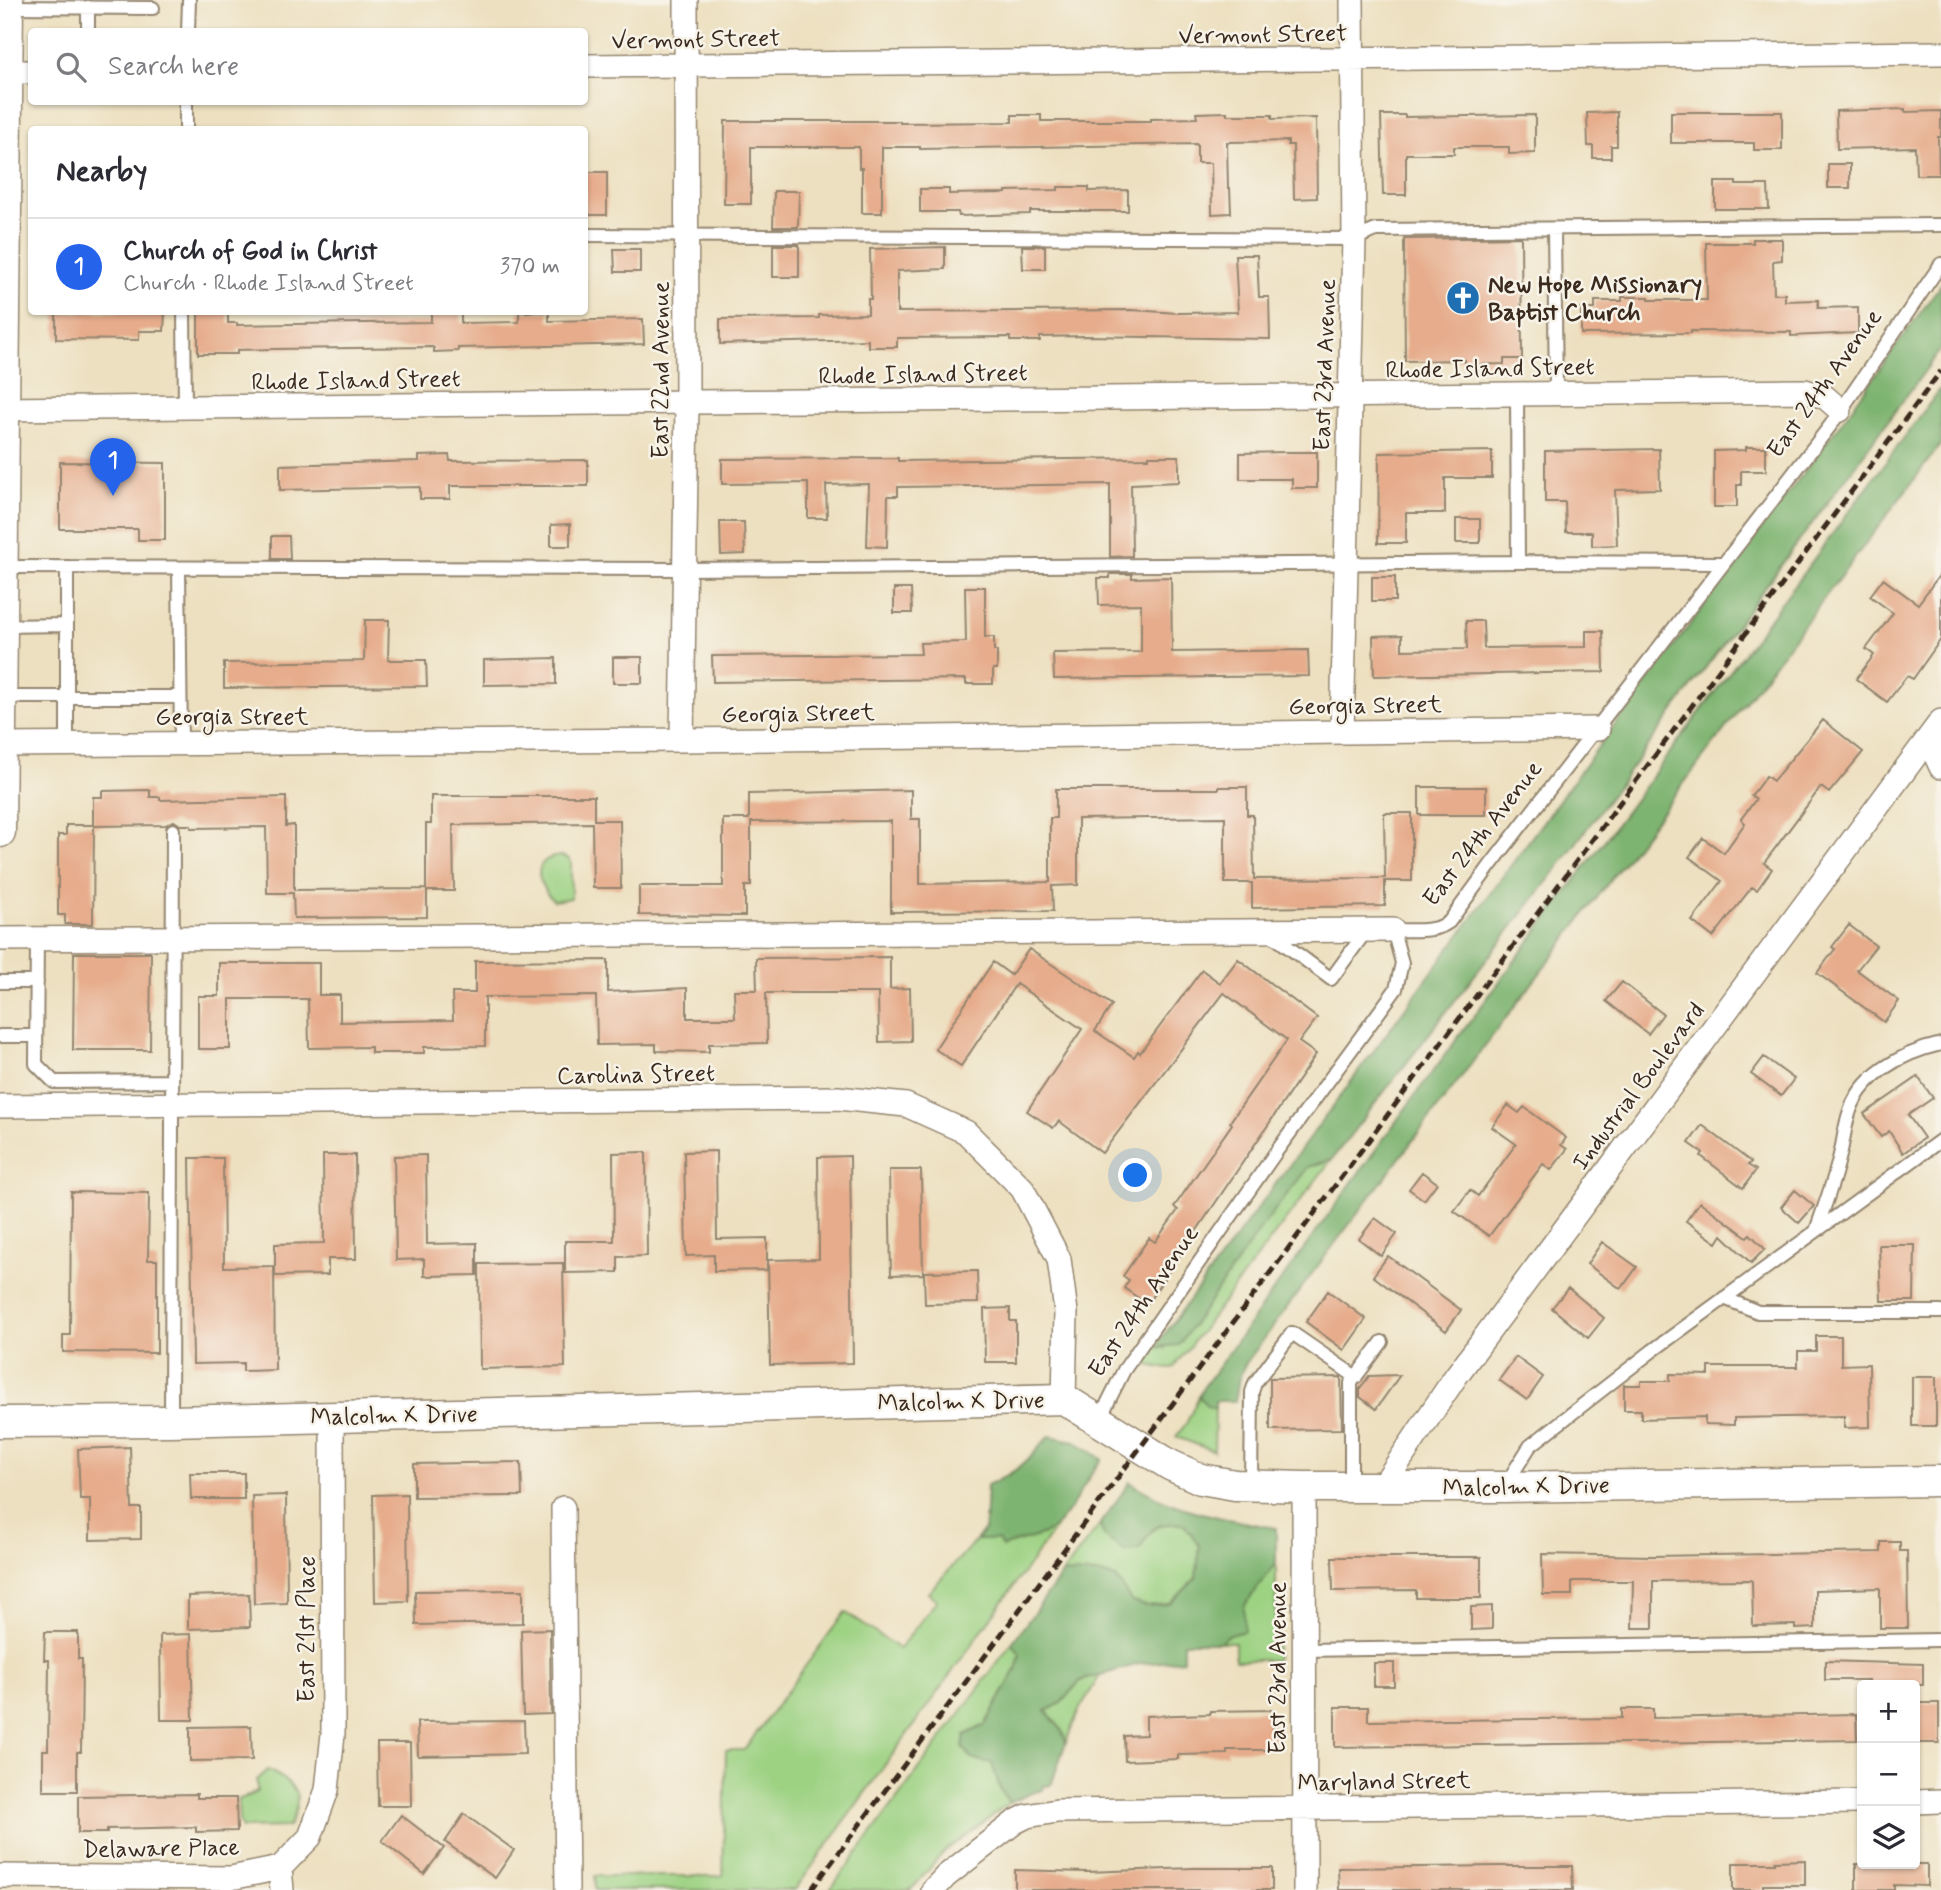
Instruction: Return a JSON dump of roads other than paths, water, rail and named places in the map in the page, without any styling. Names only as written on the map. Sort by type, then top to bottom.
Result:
[{"type":"street","name":"East 22nd Avenue","points":[[682,740],[687,403],[686,0]]},
{"type":"street","name":"East 23rd Avenue","points":[[1342,732],[1354,239],[1352,0]]},
{"type":"street","points":[[0,832],[2,409],[13,72],[8,4]]},
{"type":"street","name":"Vermont Street","points":[[588,66],[1941,53]]},
{"type":"street","name":"Rhode Island Street","points":[[2,409],[1805,391],[1825,397],[1840,410]]},
{"type":"street","name":"Georgia Street","points":[[0,745],[1598,729]]},
{"type":"street","points":[[1935,730],[1941,767]]},
{"type":"street","name":"Industrial Boulevard","points":[[1382,1487],[1456,1376],[1935,730]]},
{"type":"street","points":[[0,939],[1393,930]]},
{"type":"street","name":"Carolina Street","points":[[0,1106],[65,1105],[117,1093],[838,1098],[906,1105],[966,1132],[1022,1188],[1059,1259],[1066,1312],[1063,1399]]},
{"type":"street","name":"Malcolm X Drive","points":[[0,1422],[171,1421],[1063,1399],[1170,1465],[1216,1483],[1304,1487],[1503,1487],[1941,1481]]},
{"type":"street","name":"East 21st Place","points":[[310,1837],[327,1790],[333,1734],[332,1417]]},
{"type":"street","name":"East 23rd Avenue","points":[[1304,1487],[1305,1890]]},
{"type":"street","points":[[563,1508],[567,1890]]},
{"type":"street","points":[[1920,1802],[1941,1801]]},
{"type":"street","name":"Maryland Street","points":[[933,1890],[946,1875],[1002,1830],[1027,1816],[1042,1812],[1857,1802]]},
{"type":"street","name":"Delaware Place","points":[[0,1876],[281,1879],[310,1837]]},
{"type":"lane","points":[[188,28],[189,0]]},
{"type":"lane","points":[[8,4],[62,4],[88,8],[120,4],[153,8]]},
{"type":"lane","points":[[88,8],[88,28]]},
{"type":"lane","points":[[186,105],[186,126]]},
{"type":"lane","points":[[588,235],[1354,239],[1376,230],[1941,225]]},
{"type":"lane","points":[[1553,229],[1556,393]]},
{"type":"lane","name":"East 24th Avenue","points":[[1099,1420],[1124,1370],[1276,1152],[1396,989],[1402,963],[1393,930],[1429,930],[1441,928],[1449,922],[1840,410],[1941,264]]},
{"type":"lane","points":[[184,315],[186,407]]},
{"type":"lane","points":[[1517,394],[1518,562]]},
{"type":"lane","points":[[1,574],[67,567],[684,569],[1518,562],[1723,563]]},
{"type":"lane","points":[[67,567],[67,743]]},
{"type":"lane","points":[[179,568],[181,743]]},
{"type":"lane","points":[[2,626],[67,625]]},
{"type":"lane","points":[[1,697],[180,696]]},
{"type":"lane","points":[[171,1421],[173,830]]},
{"type":"lane","points":[[1268,932],[1331,979],[1366,931]]},
{"type":"lane","points":[[37,939],[36,1065],[54,1082],[117,1093]]},
{"type":"lane","points":[[0,982],[37,982]]},
{"type":"lane","points":[[0,1036],[36,1037]]},
{"type":"lane","points":[[1816,1232],[1840,1159],[1847,1118],[1857,1097],[1885,1066],[1941,1044]]},
{"type":"lane","points":[[65,1082],[65,1105]]},
{"type":"lane","points":[[1503,1487],[1530,1446],[1652,1350],[1941,1140]]},
{"type":"lane","points":[[1724,1298],[1758,1312],[1941,1312]]},
{"type":"lane","points":[[1251,1486],[1252,1392],[1255,1383],[1292,1333],[1356,1377]]},
{"type":"lane","points":[[1352,1487],[1351,1383],[1382,1342]]},
{"type":"lane","points":[[1303,1650],[1941,1640]]},
{"type":"railway","points":[[811,1890],[1941,371]]},
{"type":"place","name":"New Hope Missionary Baptist Church","points":[[1463,298]]},
{"type":"place","name":"Church of God in Christ","points":[[113,496]]}]
